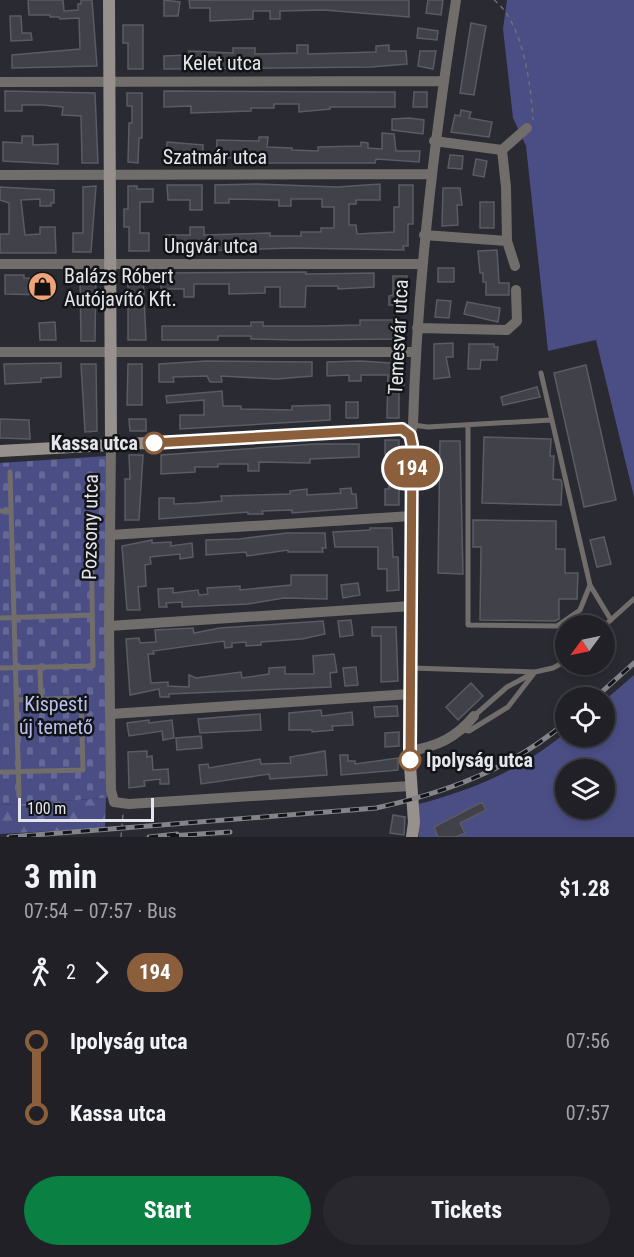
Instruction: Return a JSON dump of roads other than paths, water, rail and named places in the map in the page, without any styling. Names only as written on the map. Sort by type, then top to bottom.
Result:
[{"type":"street","name":"Pozsony utca","points":[[109,0],[111,790],[118,803],[410,786]]},
{"type":"street","name":"Temesvár utca","points":[[412,837],[414,822],[409,751],[412,668],[411,430],[415,352],[430,174],[456,0]]},
{"type":"street","name":"Kelet utca","points":[[0,82],[443,81]]},
{"type":"street","points":[[434,141],[502,150],[527,128]]},
{"type":"street","points":[[502,150],[506,186],[507,241],[515,266]]},
{"type":"street","name":"Szatmár utca","points":[[0,175],[430,174]]},
{"type":"street","points":[[424,235],[507,241]]},
{"type":"street","name":"Ungvár utca","points":[[0,264],[421,264]]},
{"type":"street","points":[[417,328],[507,330],[517,321],[516,290]]},
{"type":"street","points":[[0,352],[415,352]]},
{"type":"street","points":[[0,451],[411,430]]},
{"type":"street","points":[[110,535],[412,516]]},
{"type":"street","points":[[109,626],[411,606]]},
{"type":"street","points":[[111,714],[410,694]]},
{"type":"street","points":[[409,751],[433,747],[462,730],[474,716]]},
{"type":"lane","points":[[541,373],[590,585],[608,615]]},
{"type":"lane","points":[[411,430],[551,420]]},
{"type":"lane","points":[[468,425],[468,625],[557,626],[580,610],[590,585]]},
{"type":"lane","points":[[10,472],[19,796]]},
{"type":"lane","points":[[0,511],[11,511]]},
{"type":"lane","points":[[0,668],[93,666],[91,520]]},
{"type":"lane","points":[[615,616],[634,599]]},
{"type":"lane","points":[[0,618],[92,615]]},
{"type":"lane","points":[[40,667],[41,699]]},
{"type":"lane","points":[[412,668],[535,672],[555,667]]},
{"type":"lane","points":[[474,716],[507,687],[535,672]]},
{"type":"lane","points":[[462,730],[469,731],[508,707],[535,672]]},
{"type":"lane","points":[[0,772],[83,770],[81,698],[16,700]]},
{"type":"railway","points":[[607,687],[634,663]]},
{"type":"railway","points":[[9,837],[376,808],[427,795],[476,777],[523,753],[555,731]]},
{"type":"railway","points":[[170,836],[230,832]]},
{"type":"railway","points":[[149,837],[177,834]]},
{"type":"place","name":"Balázs Róbert Autójavító Kft.","points":[[43,287]]},
{"type":"place","name":"Kassa utca","points":[[154,443]]},
{"type":"place","name":"Ipolyság utca","points":[[410,760]]},
{"type":"park label","name":"Kispesti új temető","points":[[56,716]]}]
